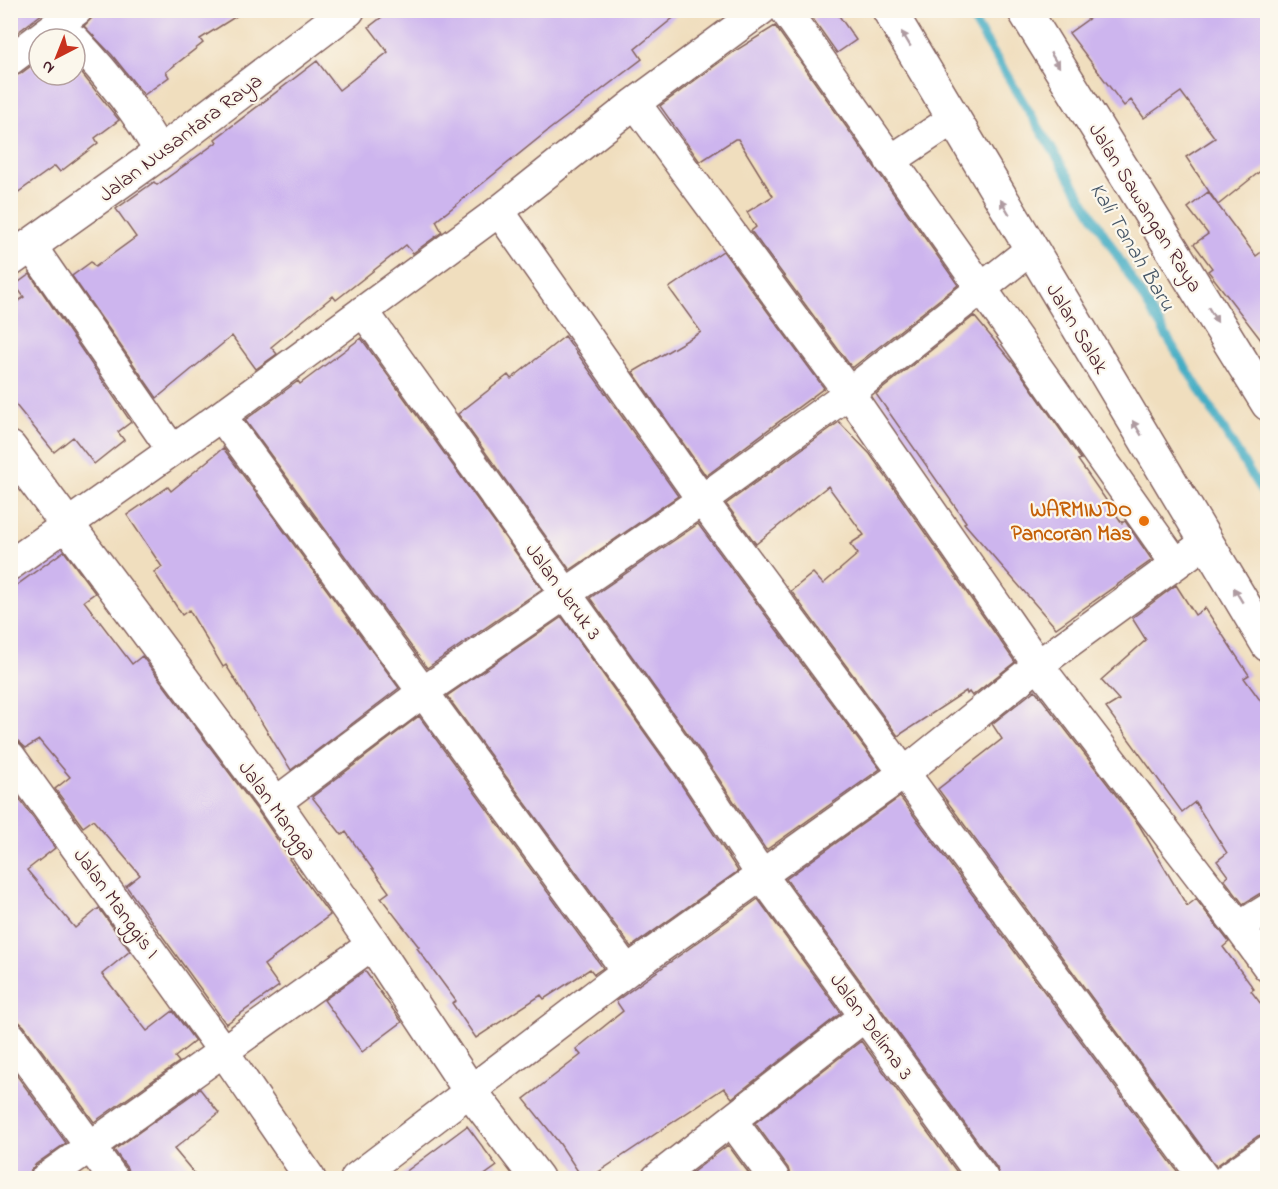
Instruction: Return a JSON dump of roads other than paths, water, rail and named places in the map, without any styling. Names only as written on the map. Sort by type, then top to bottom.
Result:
[{"type":"main road","name":"Jalan Nusantara Raya","points":[[22,252],[160,153],[348,10]]},
{"type":"main road","name":"Jalan Salak","points":[[889,10],[1030,250],[1268,645]]},
{"type":"main road","name":"Jalan Sawangan Raya","points":[[1024,10],[1268,404]]},
{"type":"main road","name":"Jalan Mangga","points":[[10,448],[275,803],[373,944],[471,1092],[537,1179]]},
{"type":"street","points":[[785,10],[1176,564]]},
{"type":"street","points":[[10,565],[221,416],[499,212],[747,14]]},
{"type":"street","points":[[10,60],[67,25],[125,97],[160,153]]},
{"type":"street","points":[[635,103],[849,393],[1038,665],[1268,968]]},
{"type":"street","points":[[890,161],[953,119]]},
{"type":"street","points":[[499,212],[702,500],[1204,1179]]},
{"type":"street","points":[[275,803],[423,692],[702,500],[849,393],[1030,250]]},
{"type":"street","points":[[22,252],[40,259],[172,450]]},
{"type":"street","name":"Jalan Jeruk 3","points":[[363,311],[689,765],[761,874]]},
{"type":"street","points":[[221,416],[627,971]]},
{"type":"street","points":[[358,1178],[627,971],[903,774],[1038,665],[1206,542]]},
{"type":"street","name":"Jalan Manggis I","points":[[10,756],[223,1051],[310,1179]]},
{"type":"street","name":"Jalan Delima 3","points":[[761,874],[983,1179]]},
{"type":"street","points":[[1239,927],[1268,909]]},
{"type":"street","points":[[46,1179],[373,944]]},
{"type":"street","points":[[657,1179],[865,1016]]},
{"type":"street","points":[[10,1036],[113,1179]]},
{"type":"street","points":[[732,1121],[774,1179]]},
{"type":"street","points":[[1228,1179],[1268,1150]]},
{"type":"waterway","name":"Kali Tanah Baru","points":[[967,10],[1268,502]]},
{"type":"place","name":"WARMINDO Pancoran Mas","points":[[1144,521]]}]
